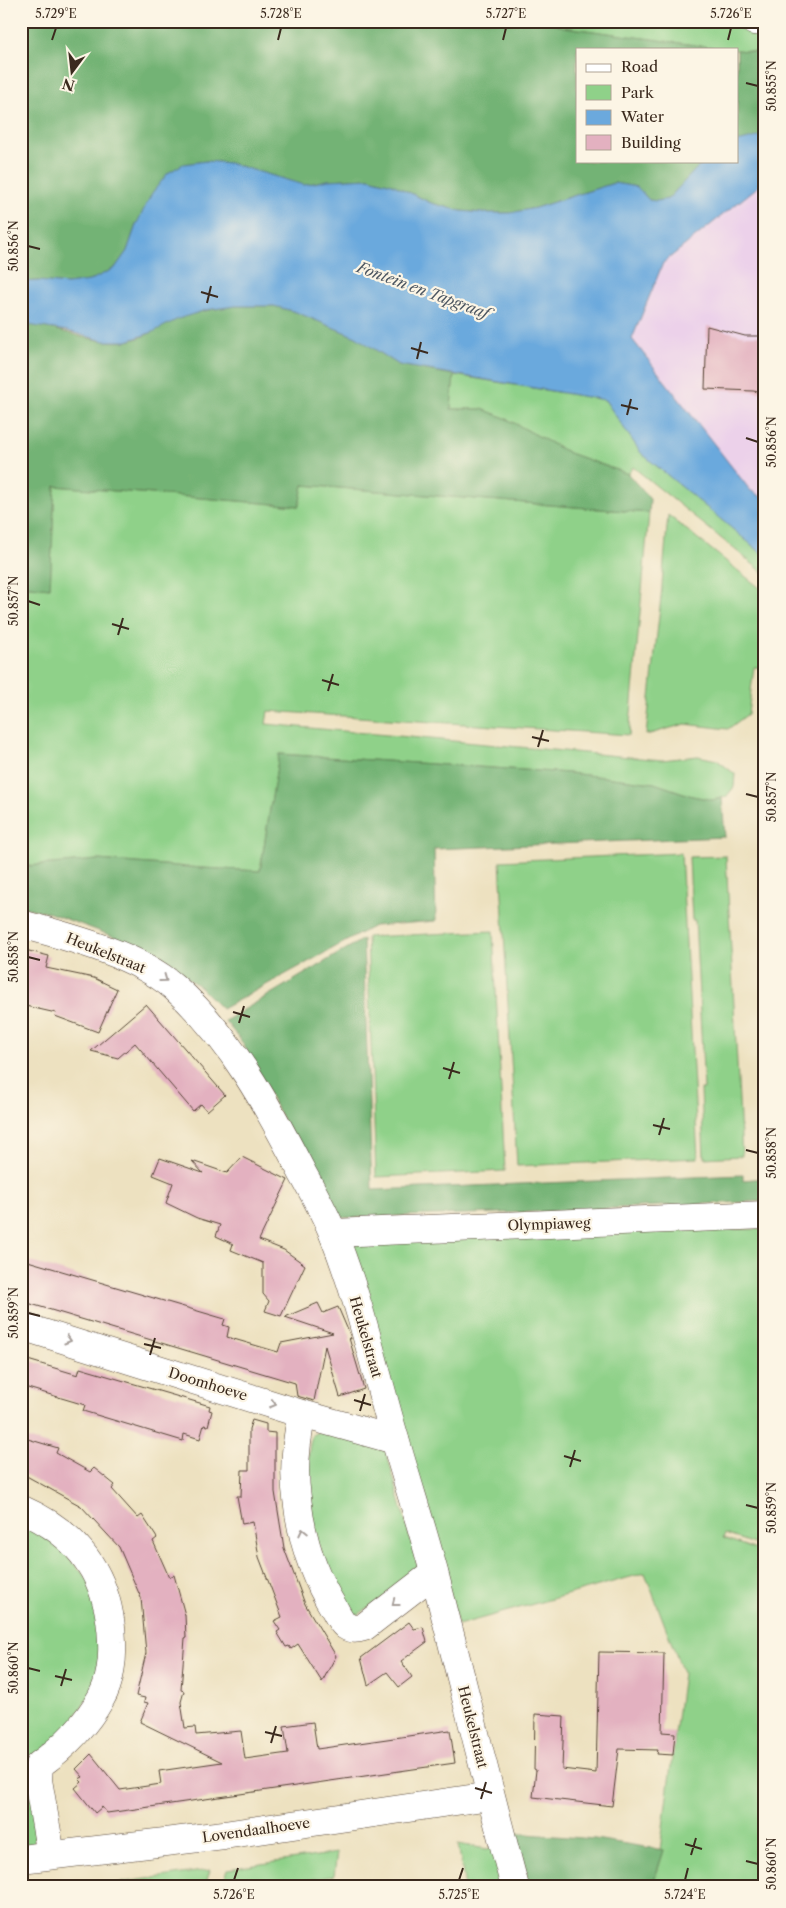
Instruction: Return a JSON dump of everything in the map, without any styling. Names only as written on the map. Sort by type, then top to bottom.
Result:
[{"type":"street","points":[[754,21],[765,22]]},
{"type":"street","name":"Heukelstraat","points":[[21,924],[102,948],[156,974],[173,986],[215,1030],[258,1091],[291,1150],[333,1233],[352,1285],[434,1573],[515,1887]]},
{"type":"street","name":"Olympiaweg","points":[[333,1233],[765,1215]]},
{"type":"street","name":"Doomhoeve","points":[[21,1326],[302,1414],[395,1440]]},
{"type":"street","points":[[302,1414],[296,1449],[296,1497],[299,1512],[315,1571],[329,1602],[345,1625],[352,1629],[364,1627],[434,1573]]},
{"type":"street","points":[[21,1509],[57,1528],[84,1555],[96,1573],[106,1596],[112,1626],[113,1651],[109,1677],[102,1698],[75,1736],[39,1765],[38,1780],[51,1855]]},
{"type":"street","name":"Lovendaalhoeve","points":[[21,1859],[224,1835],[490,1796]]},
{"type":"shaded area","points":[[765,181],[765,499],[750,491],[632,339],[663,263]]},
{"type":"green space","points":[[21,21],[545,21],[564,27],[717,48],[576,48],[576,162],[706,162],[697,168],[668,199],[649,200],[637,187],[614,183],[535,208],[510,213],[482,213],[461,211],[431,203],[392,184],[369,178],[328,180],[304,185],[229,163],[206,161],[184,164],[168,173],[136,225],[127,251],[115,268],[90,281],[67,284],[39,281],[21,282]]},
{"type":"green space","points":[[545,21],[682,21],[765,30],[765,53],[738,50],[738,48],[700,46],[564,27]]},
{"type":"green space","points":[[738,50],[765,53],[765,137],[738,142]]},
{"type":"green space","points":[[236,306],[274,306],[296,312],[356,337],[399,365],[454,375],[451,409],[482,409],[505,418],[569,453],[628,474],[650,499],[649,513],[303,485],[299,506],[55,486],[50,588],[21,585],[21,324],[34,325],[102,341],[127,341],[146,335],[191,314]]},
{"type":"green space","points":[[454,375],[605,400],[641,453],[765,556],[765,574],[633,467],[628,474],[569,453],[505,418],[482,409],[450,409]]},
{"type":"green space","points":[[303,485],[649,513],[629,735],[268,711],[266,724],[662,760],[698,756],[717,760],[735,774],[734,787],[726,797],[713,800],[692,796],[654,783],[569,773],[279,754],[260,871],[98,860],[28,866],[21,863],[21,585],[50,588],[55,486],[299,506]]},
{"type":"green space","points":[[668,515],[765,592],[765,668],[754,667],[748,714],[728,729],[685,724],[646,735]]},
{"type":"green space","points":[[279,754],[569,773],[654,783],[692,796],[713,800],[722,798],[725,837],[434,849],[436,921],[374,926],[222,1009],[199,986],[164,963],[110,935],[47,912],[21,907],[21,864],[28,866],[98,860],[260,871]]},
{"type":"green space","points":[[681,853],[698,1158],[517,1166],[500,861]]},
{"type":"green space","points":[[726,856],[742,1156],[704,1158],[701,1089],[704,1089],[695,920],[692,920],[689,857]]},
{"type":"green space","points":[[493,931],[505,1171],[376,1177],[367,937]]},
{"type":"green space","points":[[363,939],[372,1190],[743,1175],[743,1180],[765,1178],[765,1201],[533,1212],[334,1218],[242,1042],[225,1021]]},
{"type":"green space","points":[[765,1229],[765,1548],[725,1534],[723,1538],[765,1553],[765,1887],[652,1887],[664,1850],[660,1850],[683,1673],[645,1573],[458,1625],[349,1244],[550,1231]]},
{"type":"green space","points":[[320,1431],[386,1451],[420,1573],[356,1616],[347,1611],[329,1571],[319,1546],[313,1520],[308,1476],[309,1448],[312,1435]]},
{"type":"green space","points":[[21,1518],[38,1524],[97,1589],[104,1673],[57,1745],[37,1834],[30,1853],[21,1854]]},
{"type":"green space","points":[[513,1833],[595,1839],[664,1850],[652,1887],[530,1887]]},
{"type":"green space","points":[[458,1844],[487,1849],[495,1846],[506,1887],[465,1887]]},
{"type":"green space","points":[[337,1853],[334,1876],[259,1887],[222,1887],[228,1869]]},
{"type":"green space","points":[[210,1870],[205,1887],[97,1886]]},
{"type":"water","name":"Fontein en Tapgraaf","points":[[761,136],[765,137],[765,181],[663,263],[632,339],[750,490],[765,499],[765,556],[641,453],[605,400],[399,365],[356,337],[296,312],[274,306],[236,306],[206,310],[178,319],[153,332],[127,341],[104,341],[67,331],[21,324],[21,282],[39,281],[67,284],[89,281],[115,268],[127,251],[136,225],[152,193],[168,173],[183,164],[206,161],[229,163],[304,185],[328,180],[369,178],[392,184],[431,203],[461,211],[510,213],[535,208],[614,183],[637,187],[649,200],[668,199],[697,168],[706,162],[738,162],[738,142]]},
{"type":"building","points":[[707,326],[745,336],[765,336],[765,393],[705,389]]},
{"type":"building","points":[[21,949],[49,956],[46,968],[94,978],[117,989],[98,1032],[55,1016],[56,1013],[21,1005]]},
{"type":"building","points":[[146,1004],[225,1095],[207,1111],[201,1104],[193,1111],[135,1043],[118,1058],[91,1051]]},
{"type":"building","points":[[242,1157],[288,1180],[259,1240],[284,1250],[305,1265],[281,1316],[265,1311],[269,1301],[263,1294],[263,1263],[231,1250],[233,1244],[216,1236],[220,1225],[197,1218],[166,1203],[173,1183],[153,1175],[160,1158],[203,1173],[192,1161],[227,1173]]},
{"type":"building","points":[[21,1259],[225,1319],[223,1325],[229,1327],[227,1337],[278,1352],[281,1343],[333,1333],[285,1317],[318,1303],[323,1313],[338,1307],[350,1335],[351,1339],[349,1338],[364,1389],[340,1397],[325,1346],[314,1401],[297,1396],[295,1383],[21,1301]]},
{"type":"building","points":[[21,1358],[78,1375],[80,1368],[210,1406],[209,1410],[212,1411],[208,1426],[204,1425],[200,1439],[184,1434],[183,1441],[83,1411],[85,1405],[21,1386]]},
{"type":"building","points":[[252,1420],[266,1424],[266,1432],[275,1433],[275,1492],[284,1548],[305,1604],[336,1656],[322,1682],[298,1644],[291,1649],[289,1646],[286,1647],[277,1632],[280,1630],[274,1621],[282,1617],[259,1557],[253,1522],[242,1524],[237,1496],[241,1496],[242,1470],[249,1470],[249,1429]]},
{"type":"building","points":[[21,1437],[58,1448],[56,1453],[90,1472],[94,1468],[115,1485],[112,1489],[138,1518],[142,1515],[157,1538],[153,1541],[169,1577],[174,1575],[185,1615],[186,1638],[181,1690],[184,1691],[181,1702],[185,1728],[195,1727],[196,1735],[241,1731],[245,1759],[288,1753],[284,1726],[313,1722],[317,1749],[450,1730],[455,1763],[107,1813],[102,1807],[95,1813],[75,1788],[82,1782],[79,1779],[83,1777],[76,1769],[91,1754],[120,1790],[161,1784],[159,1771],[222,1762],[140,1722],[148,1703],[144,1702],[145,1698],[136,1696],[146,1653],[141,1598],[119,1547],[81,1506],[21,1473]]},
{"type":"building","points":[[409,1622],[414,1629],[423,1627],[427,1642],[401,1661],[412,1677],[399,1687],[387,1672],[368,1685],[361,1658]]},
{"type":"building","points":[[599,1652],[664,1653],[662,1732],[675,1733],[673,1755],[657,1754],[658,1750],[619,1749],[612,1806],[533,1797],[536,1770],[534,1769],[535,1714],[564,1716],[562,1769],[596,1773]]}]
